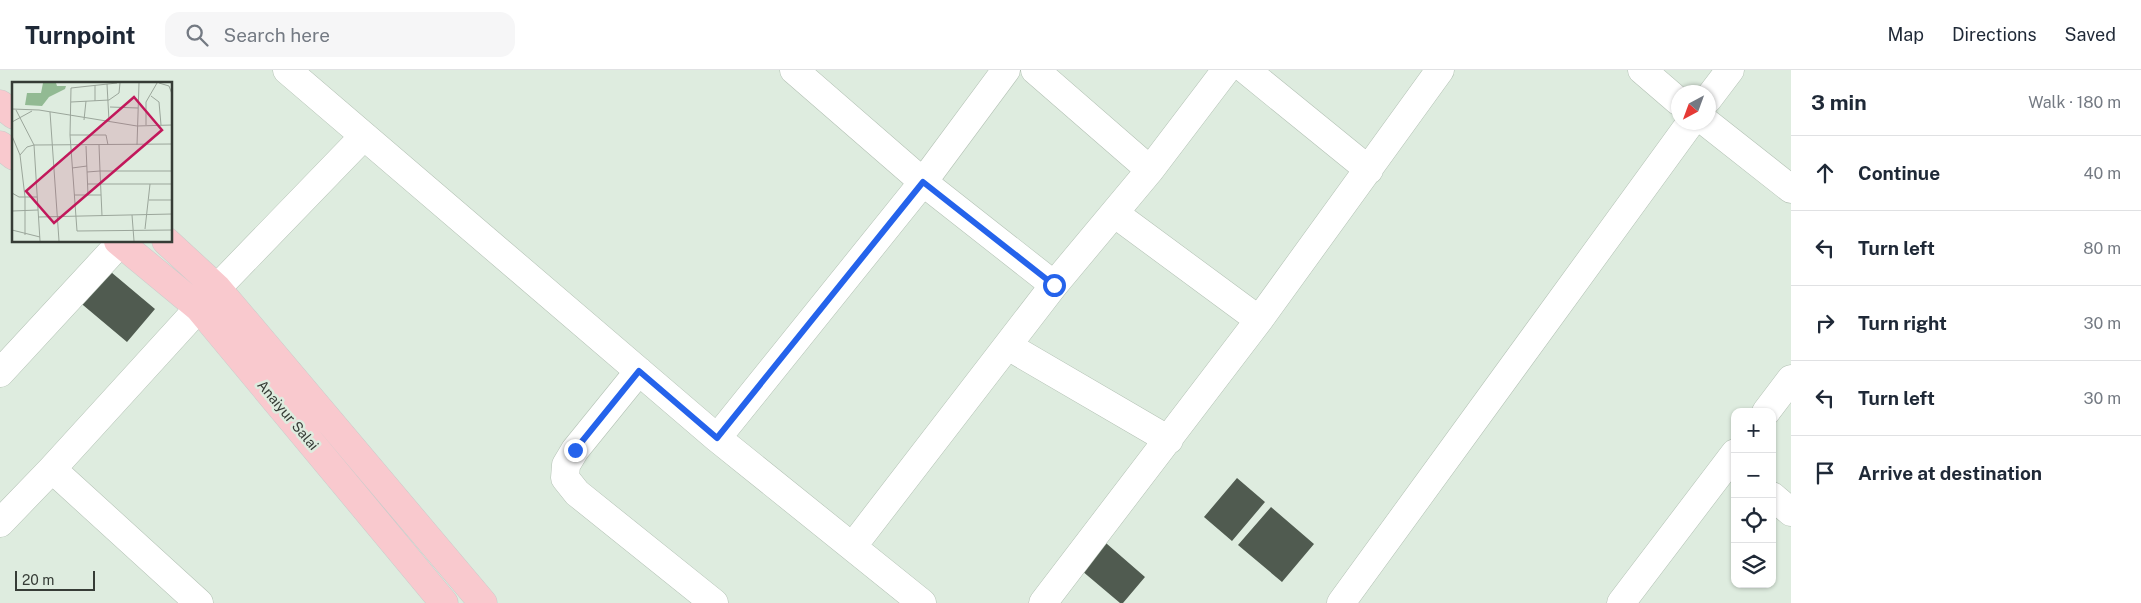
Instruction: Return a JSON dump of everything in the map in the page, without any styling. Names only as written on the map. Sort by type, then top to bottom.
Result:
[{"type":"main road","points":[[0,104],[12,113]]},
{"type":"main road","points":[[0,144],[12,154]]},
{"type":"main road","name":"Anaiyur Salai","points":[[119,242],[199,308],[433,599]]},
{"type":"main road","name":"Anaiyur Salai","points":[[167,242],[217,288],[483,603]]},
{"type":"street","points":[[287,70],[717,438],[922,603]]},
{"type":"street","points":[[794,70],[923,182],[1054,285]]},
{"type":"street","points":[[717,438],[923,182],[1006,70]]},
{"type":"street","points":[[1035,70],[1150,170]]},
{"type":"street","points":[[853,546],[1054,285],[1150,170],[1226,70]]},
{"type":"street","points":[[1246,70],[1369,170]]},
{"type":"street","points":[[1043,603],[1259,320],[1440,70]]},
{"type":"street","points":[[1642,70],[1671,94]]},
{"type":"street","points":[[1716,88],[1730,70]]},
{"type":"street","points":[[1340,603],[1685,130]]},
{"type":"street","points":[[1716,130],[1791,189]]},
{"type":"street","points":[[0,523],[52,469],[217,288],[364,136]]},
{"type":"street","points":[[1114,213],[1259,320]]},
{"type":"street","points":[[0,373],[119,242]]},
{"type":"street","points":[[1008,346],[1168,440]]},
{"type":"street","points":[[639,371],[575,450],[566,465],[565,478],[577,492],[714,603]]},
{"type":"street","points":[[1769,408],[1791,379]]},
{"type":"street","points":[[1621,603],[1731,461]]},
{"type":"street","points":[[52,469],[199,603]]},
{"type":"street","points":[[1774,498],[1791,512]]},
{"type":"building","points":[[105,267],[155,309],[127,342],[77,300]]},
{"type":"building","points":[[1237,478],[1265,502],[1232,541],[1204,517]]},
{"type":"building","points":[[1271,507],[1314,544],[1282,582],[1238,545]]},
{"type":"building","points":[[1099,537],[1145,577],[1123,603],[1120,603],[1075,565]]},
{"type":"route","points":[[575,450],[639,371],[717,438],[923,182],[1054,285]]}]
